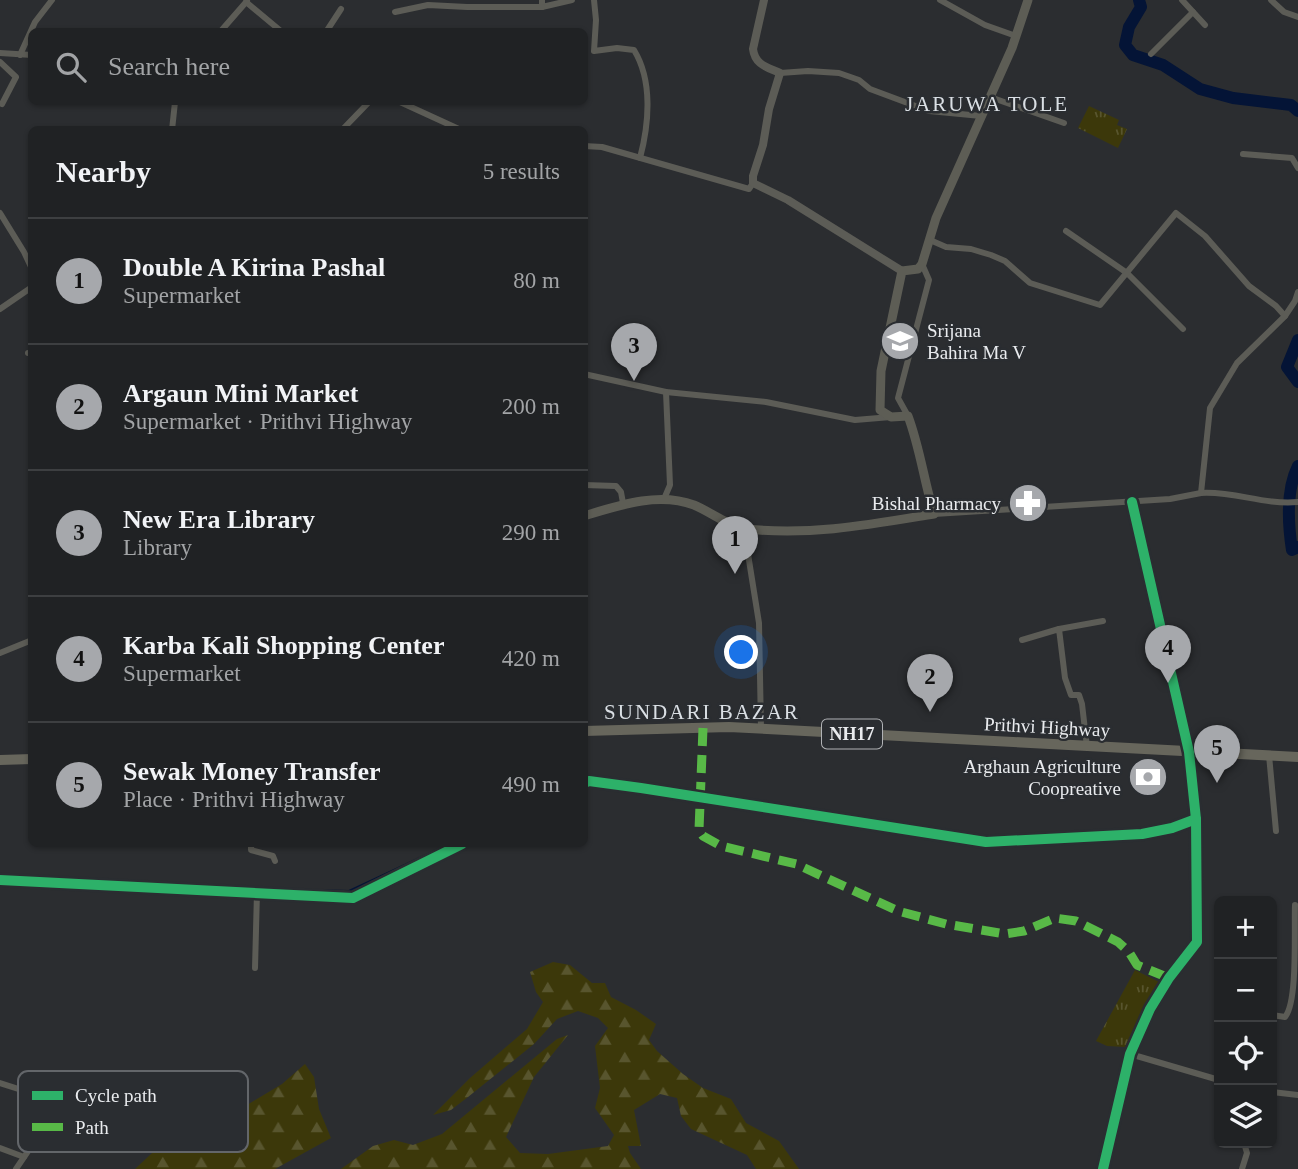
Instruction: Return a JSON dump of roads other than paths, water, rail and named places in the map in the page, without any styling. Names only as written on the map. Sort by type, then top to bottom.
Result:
[{"type":"highway","name":"Prithvi Highway","points":[[588,731],[729,727],[1298,757]]},
{"type":"highway","points":[[0,760],[28,759]]},
{"type":"main road","points":[[588,515],[623,503],[664,499],[693,505],[744,529],[789,531],[835,530],[934,514],[919,445],[908,416],[891,417],[880,410],[881,371],[902,271],[918,269],[922,264],[936,218],[1016,36],[1028,0]]},
{"type":"street","points":[[32,28],[52,0]]},
{"type":"street","points":[[395,12],[428,5],[523,8],[572,0]]},
{"type":"street","points":[[594,0],[594,51]]},
{"type":"street","points":[[764,0],[753,49],[757,62],[780,73],[808,71],[839,74],[929,111],[981,116]]},
{"type":"street","points":[[940,0],[985,25],[1016,36]]},
{"type":"street","points":[[1182,0],[1205,25]]},
{"type":"street","points":[[1271,0],[1284,12],[1298,17]]},
{"type":"street","points":[[223,28],[247,1],[277,28]]},
{"type":"street","points":[[329,28],[341,9]]},
{"type":"street","points":[[1151,54],[1193,12]]},
{"type":"street","points":[[20,55],[28,37]]},
{"type":"street","points":[[588,53],[617,48],[634,50],[642,62],[647,94],[647,118],[640,158]]},
{"type":"street","points":[[0,53],[28,55]]},
{"type":"street","points":[[0,62],[16,77],[2,103]]},
{"type":"street","points":[[588,146],[602,147],[749,189],[764,145],[769,108],[780,73]]},
{"type":"street","points":[[989,97],[1064,123]]},
{"type":"street","points":[[172,126],[175,105]]},
{"type":"street","points":[[346,126],[366,105]]},
{"type":"street","points":[[407,105],[452,126]]},
{"type":"street","points":[[1243,155],[1292,158],[1298,168]]},
{"type":"street","points":[[753,183],[788,200],[902,271]]},
{"type":"street","points":[[0,213],[28,260]]},
{"type":"street","points":[[930,240],[946,247],[971,249],[991,255],[1005,261],[1030,284],[1100,305],[1175,213],[1205,236],[1249,286],[1285,316]]},
{"type":"street","points":[[1066,231],[1126,273],[1183,329]]},
{"type":"street","points":[[908,416],[898,398],[929,280],[922,264]]},
{"type":"street","points":[[0,309],[28,290]]},
{"type":"street","points":[[1201,493],[1209,408],[1237,363],[1285,316],[1298,292]]},
{"type":"street","points":[[588,375],[666,392],[766,402],[855,421],[891,417]]},
{"type":"street","points":[[664,499],[670,485],[666,392]]},
{"type":"street","points":[[588,485],[616,486],[621,492],[623,503]]},
{"type":"street","points":[[934,514],[1132,502],[1222,492],[1237,494],[1254,501],[1296,503]]},
{"type":"street","points":[[1103,1169],[1130,1054],[1150,1009],[1169,978],[1197,942],[1196,820],[1189,752],[1132,502]]},
{"type":"street","points":[[744,529],[759,623],[762,730]]},
{"type":"street","points":[[1022,640],[1059,629],[1103,621]]},
{"type":"street","points":[[1059,629],[1065,678],[1071,695],[1079,695],[1082,704],[1087,747]]},
{"type":"street","points":[[0,653],[28,642]]},
{"type":"street","points":[[1269,755],[1276,831]]},
{"type":"street","points":[[588,781],[986,842],[1142,834],[1196,820]]},
{"type":"street","points":[[251,847],[273,856],[275,861]]},
{"type":"street","points":[[0,880],[353,898],[457,847]]},
{"type":"street","points":[[255,968],[257,892]]},
{"type":"street","points":[[1277,1016],[1285,1017],[1288,1014],[1296,977],[1295,905]]},
{"type":"street","points":[[1130,1054],[1214,1079]]},
{"type":"street","points":[[0,1083],[18,1089]]},
{"type":"street","points":[[1277,1093],[1298,1095]]},
{"type":"street","points":[[0,1148],[24,1157]]},
{"type":"street","points":[[1242,1169],[1247,1153],[1246,1148]]},
{"type":"street","points":[[16,1169],[27,1152]]},
{"type":"waterway","points":[[1139,0],[1141,7],[1129,27],[1125,45],[1133,55],[1163,65],[1200,89],[1233,98],[1291,105],[1298,111]]},
{"type":"waterway","points":[[1298,340],[1287,367],[1298,382]]},
{"type":"waterway","points":[[1298,466],[1291,486],[1289,518],[1292,550],[1298,547]]},
{"type":"waterway","points":[[588,777],[605,777],[693,791]]},
{"type":"waterway","points":[[704,792],[822,812]]},
{"type":"waterway","points":[[200,887],[349,891],[444,847]]},
{"type":"waterway","points":[[0,876],[139,884]]},
{"type":"place","name":"Srijana Bahira Ma V","points":[[900,341]]},
{"type":"place","name":"New Era Library","points":[[634,381]]},
{"type":"place","name":"Bishal Pharmacy","points":[[1028,503]]},
{"type":"place","name":"Double A Kirina Pashal","points":[[735,574]]},
{"type":"place","name":"Karba Kali Shopping Center","points":[[1168,683]]},
{"type":"place","name":"Argaun Mini Market","points":[[930,712]]},
{"type":"place","name":"Arghaun Agriculture Coopreative","points":[[1148,777]]},
{"type":"place","name":"Sewak Money Transfer","points":[[1217,783]]},
{"type":"district","name":"JARUWA TOLE","points":[[987,104]]},
{"type":"district","name":"SUNDARI BAZAR","points":[[702,712]]}]
